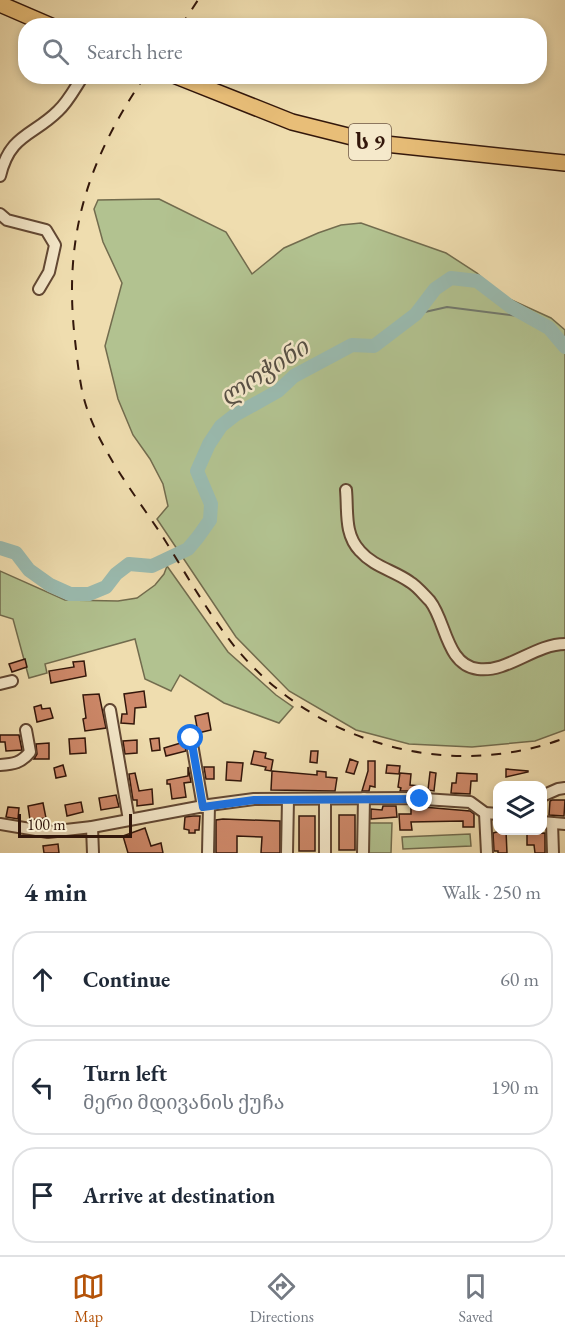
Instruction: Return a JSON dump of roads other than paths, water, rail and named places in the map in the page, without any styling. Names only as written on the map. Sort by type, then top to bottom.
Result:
[{"type":"highway","points":[[0,4],[32,18]]},
{"type":"highway","name":"ს 9","points":[[195,84],[292,122],[376,143],[565,163]]},
{"type":"street","points":[[0,176],[2,166],[17,141],[58,111],[78,84]]},
{"type":"street","points":[[0,214],[7,220],[46,230],[55,245],[50,272],[39,290]]},
{"type":"street","points":[[346,490],[347,524],[359,550],[380,568],[411,582],[431,603],[454,653],[466,665],[479,669],[503,665],[554,644],[565,644]]},
{"type":"street","points":[[0,684],[12,681]]},
{"type":"street","points":[[110,710],[129,820]]},
{"type":"street","points":[[0,765],[16,764],[30,752],[26,730]]},
{"type":"street","points":[[191,738],[206,806],[208,853]]},
{"type":"street","points":[[547,794],[565,788]]},
{"type":"street","points":[[363,798],[363,853]]},
{"type":"street","points":[[0,824],[48,832],[92,827],[206,806],[254,800],[288,799],[409,798],[470,802],[485,813],[493,814]]},
{"type":"street","points":[[287,853],[288,799]]},
{"type":"street","points":[[325,853],[326,799]]},
{"type":"street","points":[[485,813],[487,853]]},
{"type":"street","points":[[553,853],[547,823],[565,824]]},
{"type":"street","points":[[92,827],[93,853]]},
{"type":"waterway","name":"ლოჭინი","points":[[0,548],[16,553],[29,570],[50,585],[70,594],[89,594],[106,587],[116,574],[129,564],[152,566],[188,549],[210,520],[211,504],[197,471],[209,444],[221,426],[235,415],[278,391],[294,376],[352,345],[374,346],[416,314],[435,289],[451,278],[477,281],[511,307],[549,328],[565,347]]},
{"type":"waterway","points":[[416,314],[447,307],[518,316],[529,315]]},
{"type":"railway","points":[[186,18],[198,0]]},
{"type":"railway","points":[[140,84],[108,139],[94,170],[77,234],[72,303],[79,374],[83,395],[96,431],[116,467],[206,606],[235,647],[267,680],[303,708],[343,730],[386,745],[430,754],[475,756],[520,751],[565,738]]}]
